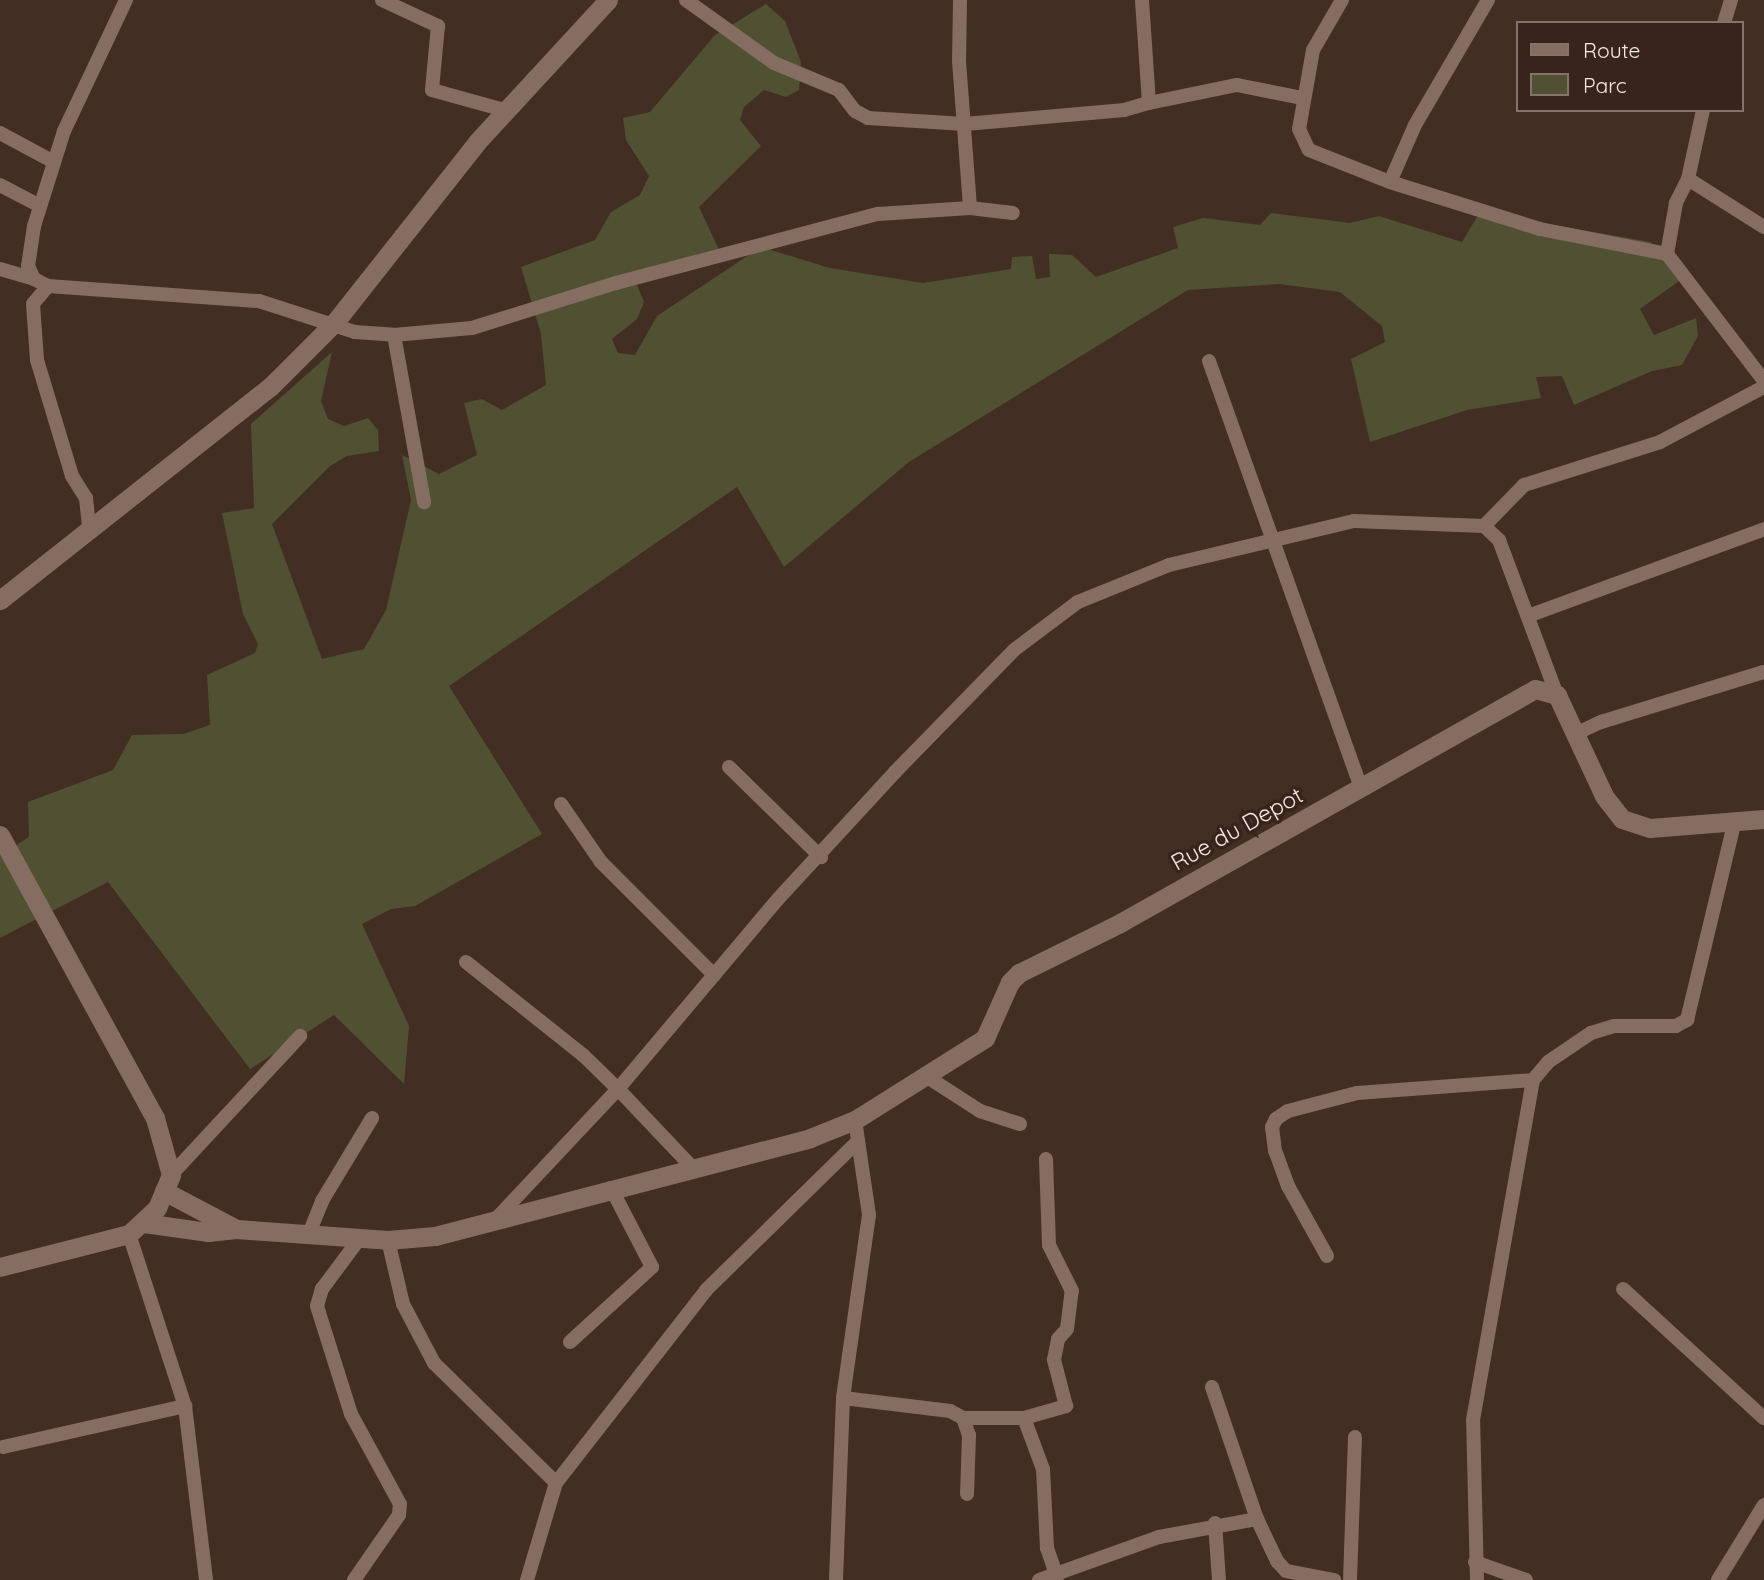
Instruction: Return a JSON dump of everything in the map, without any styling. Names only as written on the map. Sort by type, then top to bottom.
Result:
[{"type":"street","points":[[41,283],[28,265],[40,206],[54,162],[95,59],[126,0]]},
{"type":"street","points":[[382,0],[438,26],[432,90],[504,110]]},
{"type":"street","points":[[0,600],[89,526],[270,387],[335,322],[504,110],[608,0]]},
{"type":"street","points":[[686,0],[774,63],[839,90],[855,111],[868,118],[965,124],[1124,110],[1237,85],[1303,98]]},
{"type":"street","points":[[960,0],[959,61],[970,208]]},
{"type":"street","points":[[1142,0],[1149,103]]},
{"type":"street","points":[[1342,0],[1312,50],[1299,129],[1309,150],[1390,182],[1540,229],[1667,254],[1764,381]]},
{"type":"street","points":[[1390,182],[1415,125],[1488,0]]},
{"type":"street","points":[[1725,21],[1731,0]]},
{"type":"street","points":[[1667,254],[1676,203],[1688,179],[1703,112]]},
{"type":"street","points":[[0,133],[54,162]]},
{"type":"street","points":[[1688,179],[1764,227]]},
{"type":"street","points":[[0,185],[40,206]]},
{"type":"street","points":[[0,269],[41,283],[259,301],[335,322],[355,332],[394,335],[472,328],[629,280],[878,214],[970,208],[1013,213]]},
{"type":"street","points":[[41,283],[33,304],[37,360],[72,476],[86,498],[89,526]]},
{"type":"street","points":[[394,335],[424,502]]},
{"type":"street","points":[[1209,360],[1361,788]]},
{"type":"street","points":[[1484,526],[1524,485],[1660,442],[1764,387]]},
{"type":"street","points":[[495,1220],[618,1089],[778,899],[821,857],[895,772],[1014,650],[1078,602],[1169,565],[1272,538],[1354,521],[1484,526],[1499,540],[1557,695],[1612,808],[1634,826],[1650,828],[1764,819]]},
{"type":"street","points":[[1528,616],[1764,529]]},
{"type":"street","points":[[1575,734],[1601,722],[1764,672]]},
{"type":"street","name":"Rue du Depot","points":[[236,1228],[308,1236],[388,1240],[435,1236],[810,1138],[855,1120],[929,1078],[985,1038],[1010,982],[1019,973],[1120,923],[1361,788],[1516,696],[1535,689],[1557,695]]},
{"type":"street","points":[[729,766],[821,857]]},
{"type":"street","points":[[561,804],[601,862],[714,975]]},
{"type":"street","points":[[1476,1580],[1473,1420],[1533,1080],[1548,1062],[1591,1033],[1614,1026],[1676,1026],[1686,1020],[1735,820]]},
{"type":"street","points":[[0,835],[155,1118],[167,1183],[236,1228]]},
{"type":"street","points":[[466,962],[583,1055],[692,1167]]},
{"type":"street","points":[[206,1580],[185,1406],[137,1228],[167,1183],[300,1036]]},
{"type":"street","points":[[929,1078],[980,1111],[1020,1124]]},
{"type":"street","points":[[1327,1256],[1288,1186],[1275,1151],[1272,1127],[1276,1119],[1288,1111],[1357,1093],[1533,1080]]},
{"type":"street","points":[[308,1236],[322,1201],[372,1118]]},
{"type":"street","points":[[836,1580],[843,1398],[869,1215],[855,1120]]},
{"type":"street","points":[[527,1580],[556,1483],[706,1290],[858,1140]]},
{"type":"street","points":[[843,1398],[950,1411],[962,1418],[1024,1418],[1061,1409],[1067,1401],[1055,1360],[1058,1339],[1067,1329],[1072,1291],[1049,1245],[1046,1159]]},
{"type":"street","points":[[570,1342],[652,1267],[611,1188]]},
{"type":"street","points":[[0,1267],[137,1228],[208,1232],[236,1228]]},
{"type":"street","points":[[354,1580],[400,1515],[400,1504],[351,1414],[317,1306],[322,1289],[360,1238]]},
{"type":"street","points":[[388,1240],[403,1304],[434,1363],[556,1483]]},
{"type":"street","points":[[1623,1289],[1764,1418]]},
{"type":"street","points":[[1212,1387],[1257,1519],[1286,1572],[1334,1580]]},
{"type":"street","points":[[3,1447],[185,1406]]},
{"type":"street","points":[[962,1418],[969,1436],[967,1494]]},
{"type":"street","points":[[1024,1418],[1043,1469],[1047,1548],[1057,1577]]},
{"type":"street","points":[[1350,1580],[1355,1437]]},
{"type":"street","points":[[1718,1580],[1764,1504]]},
{"type":"street","points":[[1040,1580],[1057,1577],[1159,1537],[1215,1523],[1257,1519]]},
{"type":"street","points":[[1215,1523],[1219,1580]]},
{"type":"street","points":[[1475,1562],[1526,1580]]},
{"type":"green space","points":[[766,4],[785,21],[801,62],[799,90],[786,97],[764,90],[744,107],[740,120],[761,146],[699,207],[720,252],[635,280],[644,302],[637,319],[612,339],[618,353],[635,355],[657,316],[761,247],[830,268],[923,283],[1011,269],[1012,257],[1032,256],[1036,279],[1050,277],[1049,254],[1072,255],[1096,277],[1178,248],[1173,227],[1203,218],[1260,225],[1271,213],[1350,223],[1379,216],[1462,242],[1480,212],[1651,242],[1679,281],[1640,309],[1654,335],[1696,318],[1698,336],[1682,365],[1652,371],[1574,405],[1562,376],[1536,377],[1541,398],[1467,410],[1370,442],[1351,359],[1385,342],[1382,326],[1340,292],[1279,284],[1188,290],[909,462],[784,567],[737,487],[449,686],[542,834],[415,906],[391,909],[362,924],[409,1026],[404,1084],[334,1015],[250,1069],[108,882],[0,938],[0,855],[29,837],[28,802],[113,770],[132,735],[183,734],[210,725],[207,675],[255,653],[258,644],[243,614],[222,513],[254,508],[251,424],[332,352],[321,401],[328,419],[344,426],[368,418],[378,430],[379,451],[347,456],[330,466],[272,524],[322,659],[364,649],[386,610],[411,500],[402,455],[439,474],[477,455],[464,403],[482,399],[502,410],[546,385],[541,334],[521,267],[595,240],[611,212],[640,195],[649,176],[626,140],[623,118],[650,112],[715,35]]}]
